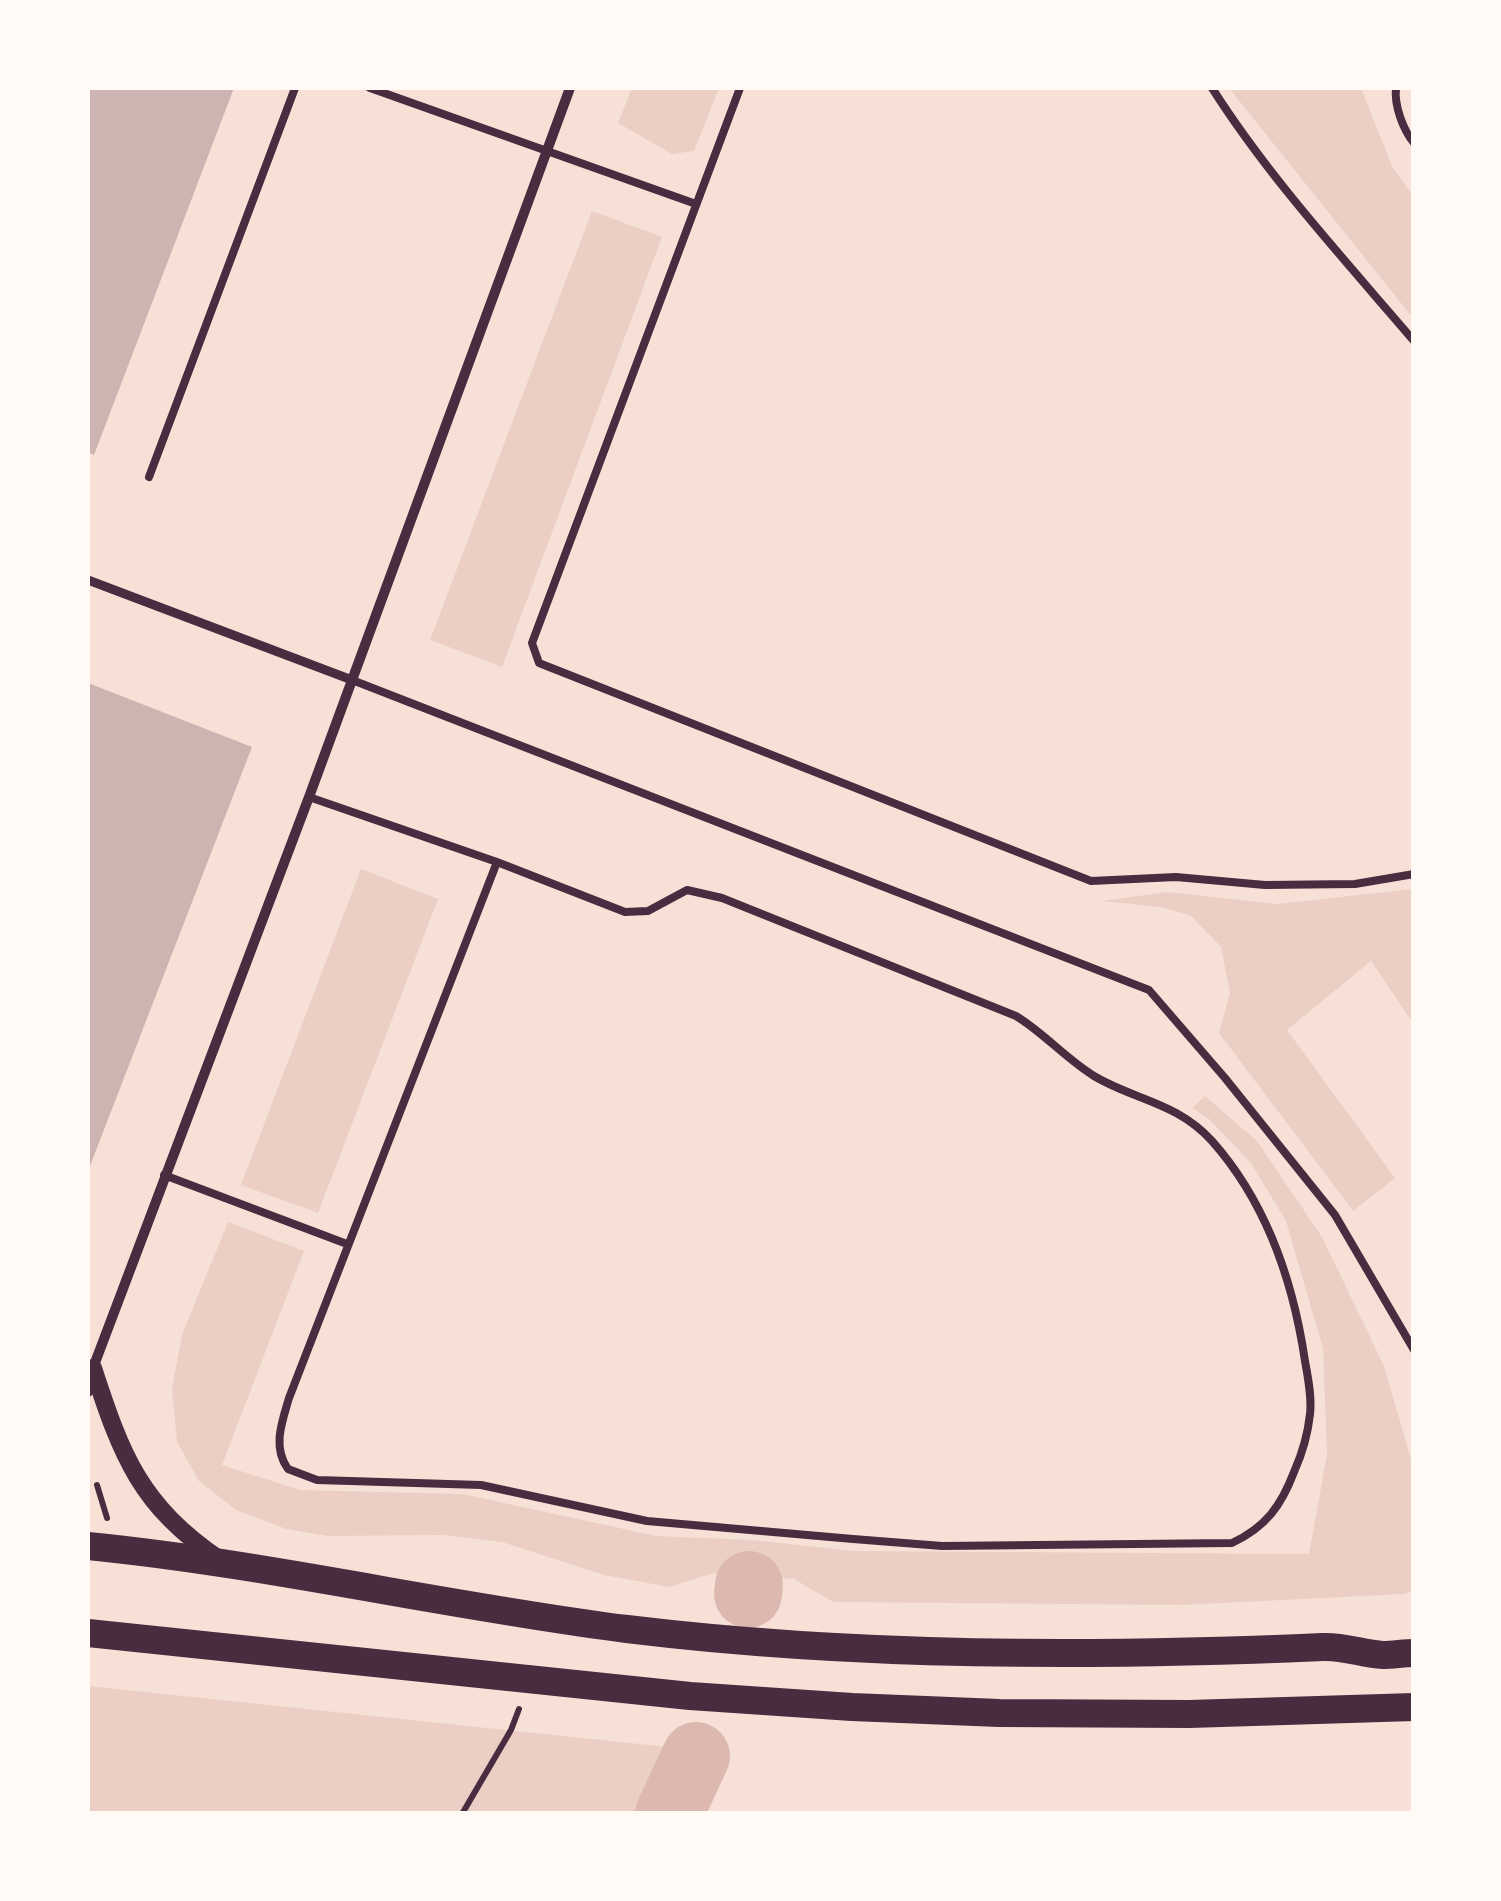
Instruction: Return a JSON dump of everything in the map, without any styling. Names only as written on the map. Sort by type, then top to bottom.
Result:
[{"type":"highway","points":[[99,1539],[229,1566],[628,1629],[837,1646],[1033,1653],[1207,1652],[1335,1646],[1382,1655],[1414,1652]]},
{"type":"highway","points":[[88,1633],[690,1696],[852,1708],[1189,1714],[1414,1707]]},
{"type":"street","points":[[88,1392],[90,1370],[309,797],[570,88]]},
{"type":"street","points":[[88,580],[352,680]]},
{"type":"street","points":[[90,1370],[114,1432],[143,1486],[184,1535],[229,1566]]},
{"type":"lane","points":[[148,477],[295,88]]},
{"type":"lane","points":[[370,88],[696,204]]},
{"type":"lane","points":[[740,88],[532,643],[539,663],[1092,882],[1176,877],[1265,885],[1355,884],[1414,874]]},
{"type":"lane","points":[[1212,88],[1306,216],[1414,342]]},
{"type":"lane","points":[[1396,88],[1407,135],[1414,143]]},
{"type":"lane","points":[[352,680],[1149,990],[1335,1215],[1414,1350]]},
{"type":"lane","points":[[309,797],[497,862],[625,912],[648,912],[687,890],[722,898],[1016,1016],[1039,1030],[1096,1078],[1157,1102],[1187,1120],[1209,1138],[1237,1172],[1260,1210],[1283,1263],[1298,1314],[1311,1411],[1302,1454],[1275,1513],[1252,1534],[1232,1543],[942,1546],[647,1521],[482,1486],[316,1480],[300,1476],[282,1460],[279,1430],[347,1244],[497,862]]},
{"type":"lane","points":[[164,1174],[347,1244]]},
{"type":"path","points":[[98,1486],[103,1505],[99,1539]]},
{"type":"path","points":[[103,1505],[113,1502]]},
{"type":"path","points":[[462,1814],[535,1678]]},
{"type":"shaded area","points":[[632,88],[719,88],[694,151],[672,154],[618,123]]},
{"type":"shaded area","points":[[1229,88],[1361,88],[1392,166],[1413,196],[1413,318]]},
{"type":"shaded area","points":[[592,211],[662,237],[502,667],[430,640]]},
{"type":"shaded area","points":[[361,869],[438,899],[318,1213],[241,1185]]},
{"type":"shaded area","points":[[1413,889],[1413,1023],[1371,961],[1287,1030],[1395,1178],[1353,1211],[1219,1033],[1230,993],[1221,947],[1190,915],[1160,907],[1102,901],[1167,892],[1278,904]]},
{"type":"shaded area","points":[[1205,1096],[1257,1141],[1322,1237],[1384,1366],[1413,1466],[1413,1591],[1182,1605],[833,1602],[794,1579],[714,1573],[669,1587],[604,1575],[502,1542],[443,1535],[328,1536],[286,1529],[236,1510],[199,1481],[177,1442],[172,1389],[182,1335],[228,1222],[304,1251],[222,1465],[300,1490],[463,1494],[656,1536],[753,1540],[854,1551],[1309,1554],[1327,1454],[1323,1349],[1286,1221],[1251,1163],[1209,1119],[1192,1108]]},
{"type":"shaded area","points":[[88,1686],[687,1749],[657,1813],[88,1813]]},
{"type":"building","points":[[88,88],[234,88],[94,455],[88,452]]},
{"type":"building","points":[[88,683],[252,747],[88,1171]]},
{"type":"waterway","points":[[748,1594],[749,1585]]},
{"type":"waterway","points":[[669,1814],[696,1756]]}]
